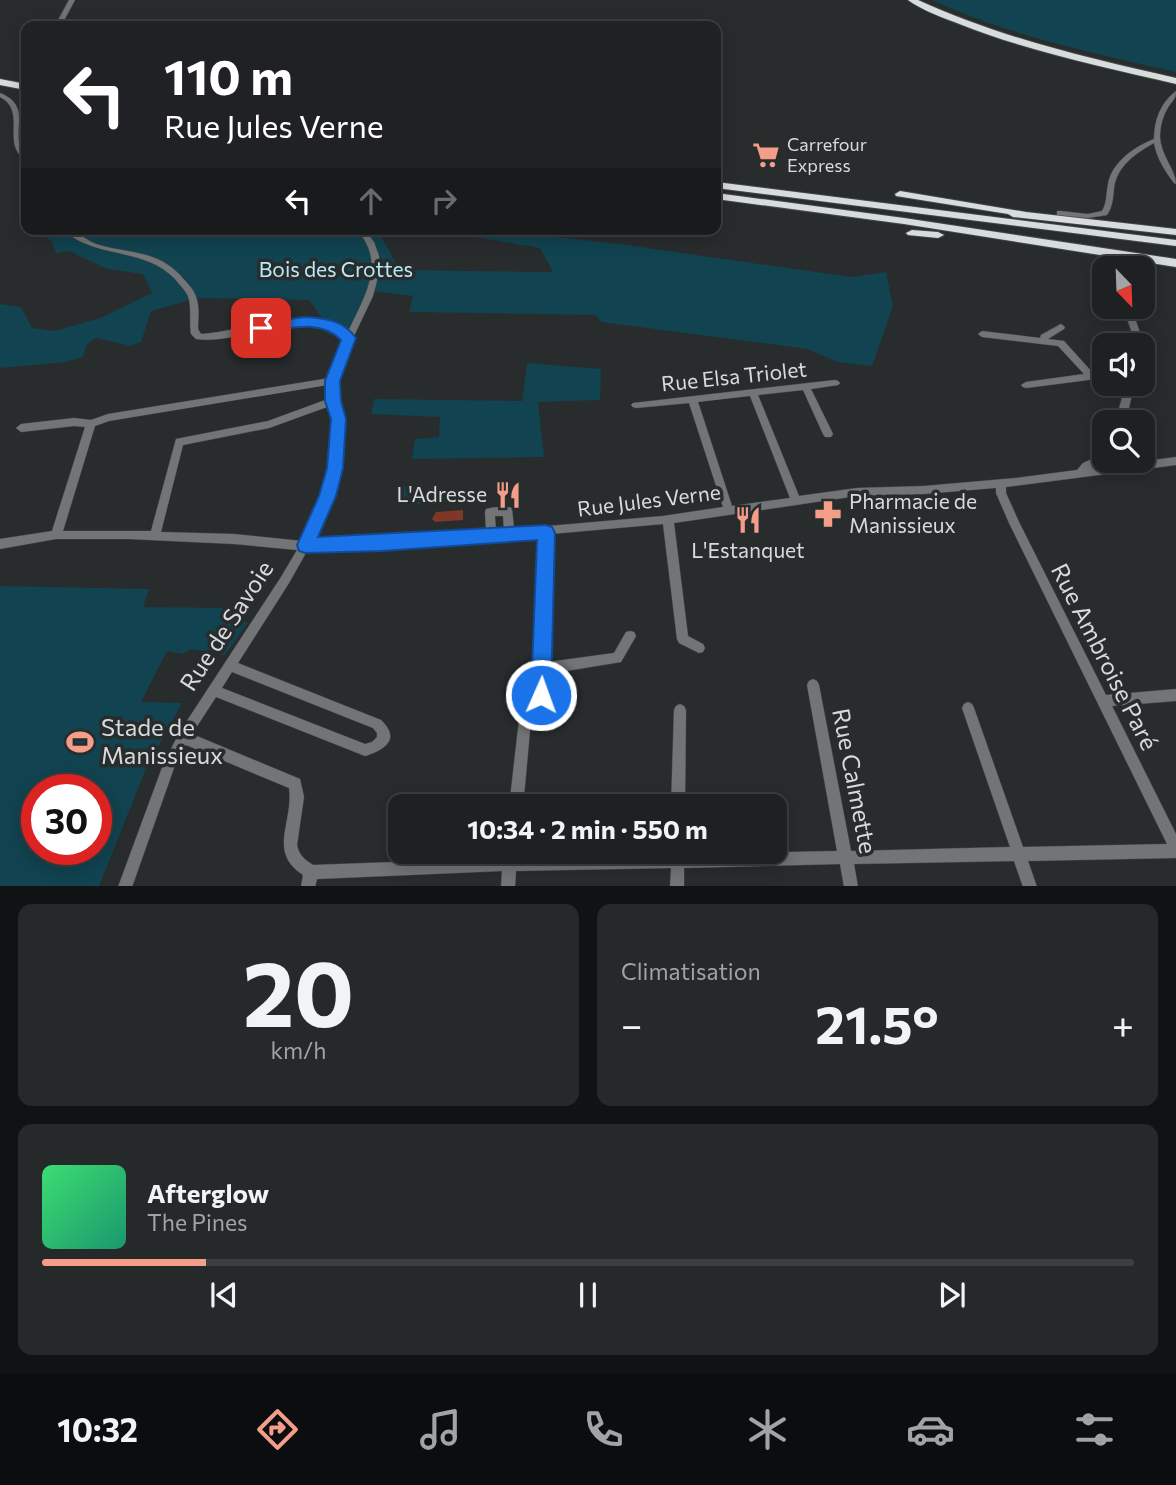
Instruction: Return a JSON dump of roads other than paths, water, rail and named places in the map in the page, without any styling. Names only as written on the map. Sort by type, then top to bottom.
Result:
[{"type":"highway","points":[[912,0],[955,19],[1027,44],[1176,80]]},
{"type":"highway","points":[[921,0],[1030,41],[1176,80]]},
{"type":"highway","points":[[0,73],[21,76]]},
{"type":"highway","points":[[0,82],[21,86]]},
{"type":"highway","points":[[721,186],[1176,243]]},
{"type":"highway","points":[[771,192],[1056,216]]},
{"type":"highway","points":[[900,194],[1176,232]]},
{"type":"highway","points":[[721,197],[904,221],[1176,251]]},
{"type":"highway","points":[[904,221],[1176,263]]},
{"type":"highway","points":[[912,233],[1034,243]]},
{"type":"street","points":[[61,21],[72,0]]},
{"type":"street","points":[[1176,93],[1159,114],[1156,140],[1165,165],[1176,182]]},
{"type":"street","points":[[0,95],[12,101],[17,108],[16,143],[21,155]]},
{"type":"street","points":[[1056,216],[1094,216],[1104,213],[1108,208],[1111,183],[1118,168],[1146,144],[1156,140]]},
{"type":"street","points":[[76,235],[93,246],[151,256],[164,263],[192,296],[193,328],[195,334],[200,337],[304,321],[325,323],[349,338]]},
{"type":"street","points":[[21,428],[74,422],[91,424],[108,418],[333,381],[377,272],[377,257],[371,240],[366,235]]},
{"type":"street","points":[[1044,340],[1044,337],[1061,327]]},
{"type":"street","points":[[982,334],[1044,340],[1067,347],[1091,377]]},
{"type":"street","points":[[1026,385],[1091,377]]},
{"type":"street","name":"Rue de Savoie","points":[[125,886],[169,765],[183,737],[305,545],[327,496],[335,468],[338,419],[333,401],[333,381]]},
{"type":"street","name":"Rue Elsa Triolet","points":[[636,405],[835,383]]},
{"type":"street","points":[[806,387],[828,434]]},
{"type":"street","points":[[753,393],[796,501]]},
{"type":"street","points":[[693,400],[729,511]]},
{"type":"street","points":[[155,536],[179,442],[270,425],[333,401]]},
{"type":"street","points":[[56,535],[91,424]]},
{"type":"street","name":"Rue Jules Verne","points":[[1155,460],[1176,461]]},
{"type":"street","points":[[1080,472],[1092,464]]},
{"type":"street","name":"Rue Jules Verne","points":[[0,544],[56,535],[155,536],[324,547],[546,533],[668,520],[857,492],[1001,484],[1092,470]]},
{"type":"street","name":"Rue Ambroise Paré","points":[[1001,484],[1001,493],[1014,523],[1176,850]]},
{"type":"street","points":[[491,536],[490,512],[508,511],[509,535]]},
{"type":"street","points":[[668,520],[683,639],[699,648]]},
{"type":"street","points":[[517,794],[525,720],[527,712],[541,695],[546,533]]},
{"type":"street","points":[[542,668],[617,659],[630,636]]},
{"type":"street","points":[[213,690],[365,750],[384,740],[383,730],[377,724],[229,665]]},
{"type":"street","name":"Rue Calmette","points":[[813,685],[851,886]]},
{"type":"street","points":[[1103,701],[1176,695]]},
{"type":"street","points":[[968,708],[1030,886]]},
{"type":"street","points":[[678,794],[680,710]]},
{"type":"street","points":[[183,737],[295,784],[298,808],[289,842],[291,854],[309,879],[453,864]]},
{"type":"street","points":[[787,858],[1176,850]]},
{"type":"street","points":[[508,886],[510,864]]},
{"type":"street","points":[[677,886],[678,864]]},
{"type":"place","name":"Carrefour Express","points":[[766,155]]},
{"type":"place","name":"L'Adresse","points":[[508,495]]},
{"type":"place","name":"Pharmacie de Manissieux","points":[[828,514]]},
{"type":"place","name":"L'Estanquet","points":[[748,520]]},
{"type":"place","name":"Stade de Manissieux","points":[[80,742]]},
{"type":"park label","name":"Bois des Crottes","points":[[336,270]]}]
